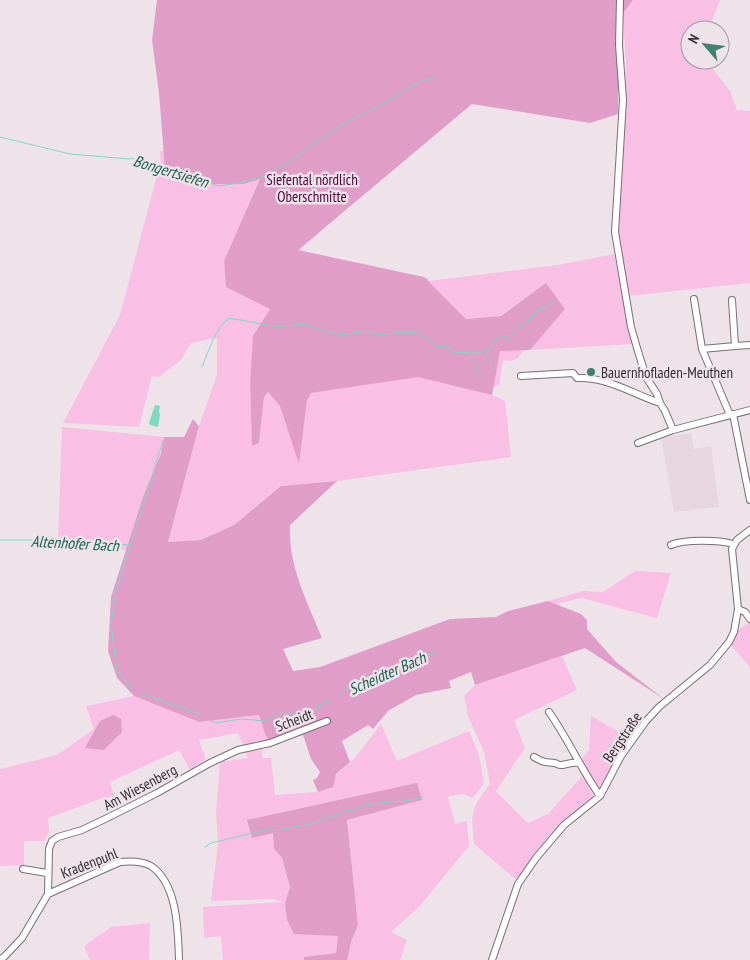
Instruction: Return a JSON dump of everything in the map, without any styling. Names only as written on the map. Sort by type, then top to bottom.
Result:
[{"type":"street","points":[[620,0],[619,45],[623,100],[615,232],[631,327],[637,348],[646,377],[657,394],[673,430]]},
{"type":"street","points":[[694,299],[702,349],[732,415],[750,500]]},
{"type":"street","points":[[732,300],[734,346]]},
{"type":"street","points":[[702,349],[750,345]]},
{"type":"street","points":[[521,376],[573,373],[577,378],[611,382],[660,403]]},
{"type":"street","points":[[638,443],[673,430],[750,410]]},
{"type":"street","points":[[671,545],[681,542],[725,542],[734,544],[750,530]]},
{"type":"street","name":"Bergstraße","points":[[492,960],[518,884],[554,835],[600,796],[621,756],[637,732],[659,707],[710,665],[729,642],[734,632],[738,609],[732,558],[734,544]]},
{"type":"street","points":[[738,609],[745,612],[750,618]]},
{"type":"street","points":[[549,712],[561,729],[578,763],[600,796]]},
{"type":"street","name":"Scheidt","points":[[270,743],[327,721]]},
{"type":"street","name":"Am Wiesenberg","points":[[48,894],[47,874],[49,849],[52,841],[97,823],[231,753],[270,743]]},
{"type":"street","points":[[534,757],[548,764],[578,763]]},
{"type":"street","name":"Kradenpuhl","points":[[0,959],[22,938],[48,894],[120,862],[132,861],[150,866],[160,874],[166,884],[178,920],[179,960]]},
{"type":"street","points":[[23,869],[47,874]]},
{"type":"shaded area","points":[[155,405],[160,406],[158,427],[149,423]]},
{"type":"shaded area","points":[[691,433],[694,449],[711,446],[719,507],[674,512],[661,438]]},
{"type":"green space","name":"Siefental nördlich Oberschmitte","points":[[157,0],[633,0],[618,20],[618,114],[590,123],[472,104],[298,250],[424,277],[466,319],[501,316],[546,283],[565,309],[530,350],[500,351],[492,395],[418,377],[311,393],[307,401],[299,464],[280,406],[268,392],[264,397],[259,443],[252,446],[250,385],[253,336],[270,309],[226,287],[224,261],[260,179],[244,184],[207,184],[165,169],[159,93],[152,40]]},
{"type":"green space","points":[[633,0],[720,0],[712,20],[680,20],[680,70],[714,70],[730,91],[737,110],[750,111],[750,283],[628,296],[618,233],[626,68],[623,14]]},
{"type":"green space","name":"Siefental nördlich Oberschmitte","points":[[467,101],[293,256],[402,277],[428,278],[429,281],[558,265],[614,254],[633,344],[530,350],[565,309],[546,283],[500,316],[466,319],[429,283],[467,324],[546,325],[517,359],[511,361],[503,360],[499,385],[482,391],[473,390],[505,401],[511,457],[337,481],[281,486],[234,525],[201,540],[168,542],[199,426],[217,375],[217,338],[191,343],[181,360],[159,377],[152,376],[139,427],[63,423],[120,315],[159,168],[161,168],[160,151],[196,149]],"holes":[[[267,175],[275,307],[270,309],[226,287],[224,261],[260,179],[244,184]],[[415,377],[311,393],[307,401],[299,462],[280,406],[268,392],[264,397],[259,443],[252,446],[250,385]]]},
{"type":"green space","points":[[193,419],[199,426],[168,542],[201,540],[234,525],[281,486],[337,481],[290,525],[290,540],[295,569],[322,638],[283,649],[293,671],[320,667],[450,619],[496,617],[508,611],[548,601],[581,614],[587,620],[587,629],[616,662],[664,699],[585,648],[475,685],[471,672],[449,681],[451,688],[416,695],[388,711],[373,729],[368,725],[342,741],[350,762],[336,774],[333,787],[318,792],[313,780],[317,778],[320,772],[311,759],[303,735],[270,742],[265,734],[259,715],[199,722],[134,696],[117,678],[108,651],[111,597],[144,494],[161,454],[164,437],[184,437]]},
{"type":"green space","points":[[62,427],[164,437],[161,454],[144,494],[127,551],[96,542],[58,541]]},
{"type":"green space","points":[[635,571],[671,573],[657,618],[581,598],[556,604],[548,601],[583,591],[603,592]]},
{"type":"green space","points":[[750,622],[750,667],[730,644],[737,631]]},
{"type":"green space","points":[[562,656],[577,690],[514,720],[525,748],[496,791],[528,823],[548,814],[583,775],[594,797],[562,823],[546,840],[518,878],[514,878],[474,844],[473,812],[490,784],[484,752],[468,716],[464,696],[475,685]]},
{"type":"green space","points":[[134,696],[199,722],[259,715],[265,734],[270,742],[263,744],[262,758],[271,758],[275,795],[318,792],[355,758],[381,724],[397,761],[469,731],[479,755],[484,783],[473,798],[464,794],[448,796],[455,824],[467,821],[469,846],[419,907],[391,932],[407,940],[400,960],[347,960],[352,939],[358,925],[347,820],[421,800],[273,833],[274,849],[282,858],[290,887],[285,903],[338,936],[336,953],[304,957],[304,960],[223,960],[221,936],[204,938],[203,907],[284,902],[272,899],[211,901],[218,845],[216,811],[220,762],[248,758],[238,733],[199,740],[206,759],[190,770],[179,750],[110,782],[114,796],[100,799],[48,818],[49,832],[44,841],[24,841],[24,865],[0,866],[0,769],[57,755],[94,729],[86,706]]},
{"type":"green space","points":[[113,715],[121,719],[122,732],[104,750],[85,748],[100,721]]},
{"type":"green space","points":[[591,716],[628,737],[600,790],[597,789],[583,767],[583,757],[589,750]]},
{"type":"green space","points":[[417,783],[422,800],[347,820],[358,925],[352,939],[347,960],[304,960],[304,957],[336,953],[338,936],[294,934],[287,920],[285,903],[290,887],[282,858],[274,849],[273,833],[252,838],[247,820]]},
{"type":"green space","points":[[150,923],[149,960],[90,960],[84,946],[111,927]]},
{"type":"waterway","name":"Bongertsiefen","points":[[0,137],[70,154],[133,158],[136,162],[166,167],[218,186],[240,183],[265,176],[292,160],[341,125],[390,100],[419,82],[436,77]]},
{"type":"waterway","name":"Altenhofer Bach","points":[[202,367],[216,334],[229,318],[279,327],[302,324],[341,335],[367,331],[378,335],[403,332],[417,333],[430,340],[435,346],[449,347],[452,352],[479,353],[490,349],[497,338],[512,335],[516,328],[528,321],[540,309],[549,307],[553,302]]},
{"type":"waterway","points":[[486,351],[491,359],[492,369]]},
{"type":"waterway","points":[[469,354],[480,375]]},
{"type":"waterway","name":"Scheidter Bach","points":[[132,689],[117,670],[111,624],[116,591],[163,441]]},
{"type":"waterway","name":"Altenhofer Bach","points":[[0,540],[65,540],[129,545]]},
{"type":"waterway","name":"Scheidter Bach","points":[[340,695],[348,689],[355,688],[409,660],[413,661],[436,652]]},
{"type":"waterway","name":"Scheidter Bach","points":[[142,694],[201,714]]},
{"type":"waterway","name":"Scheidter Bach","points":[[211,721],[216,723],[241,719],[265,721],[283,713],[309,717],[320,705],[331,701]]},
{"type":"waterway","points":[[345,810],[355,810],[367,805],[423,797]]},
{"type":"waterway","points":[[205,847],[211,843],[271,829],[278,830],[316,823],[342,814]]},
{"type":"place","name":"Bauernhofladen-Meuthen","points":[[591,372]]}]
